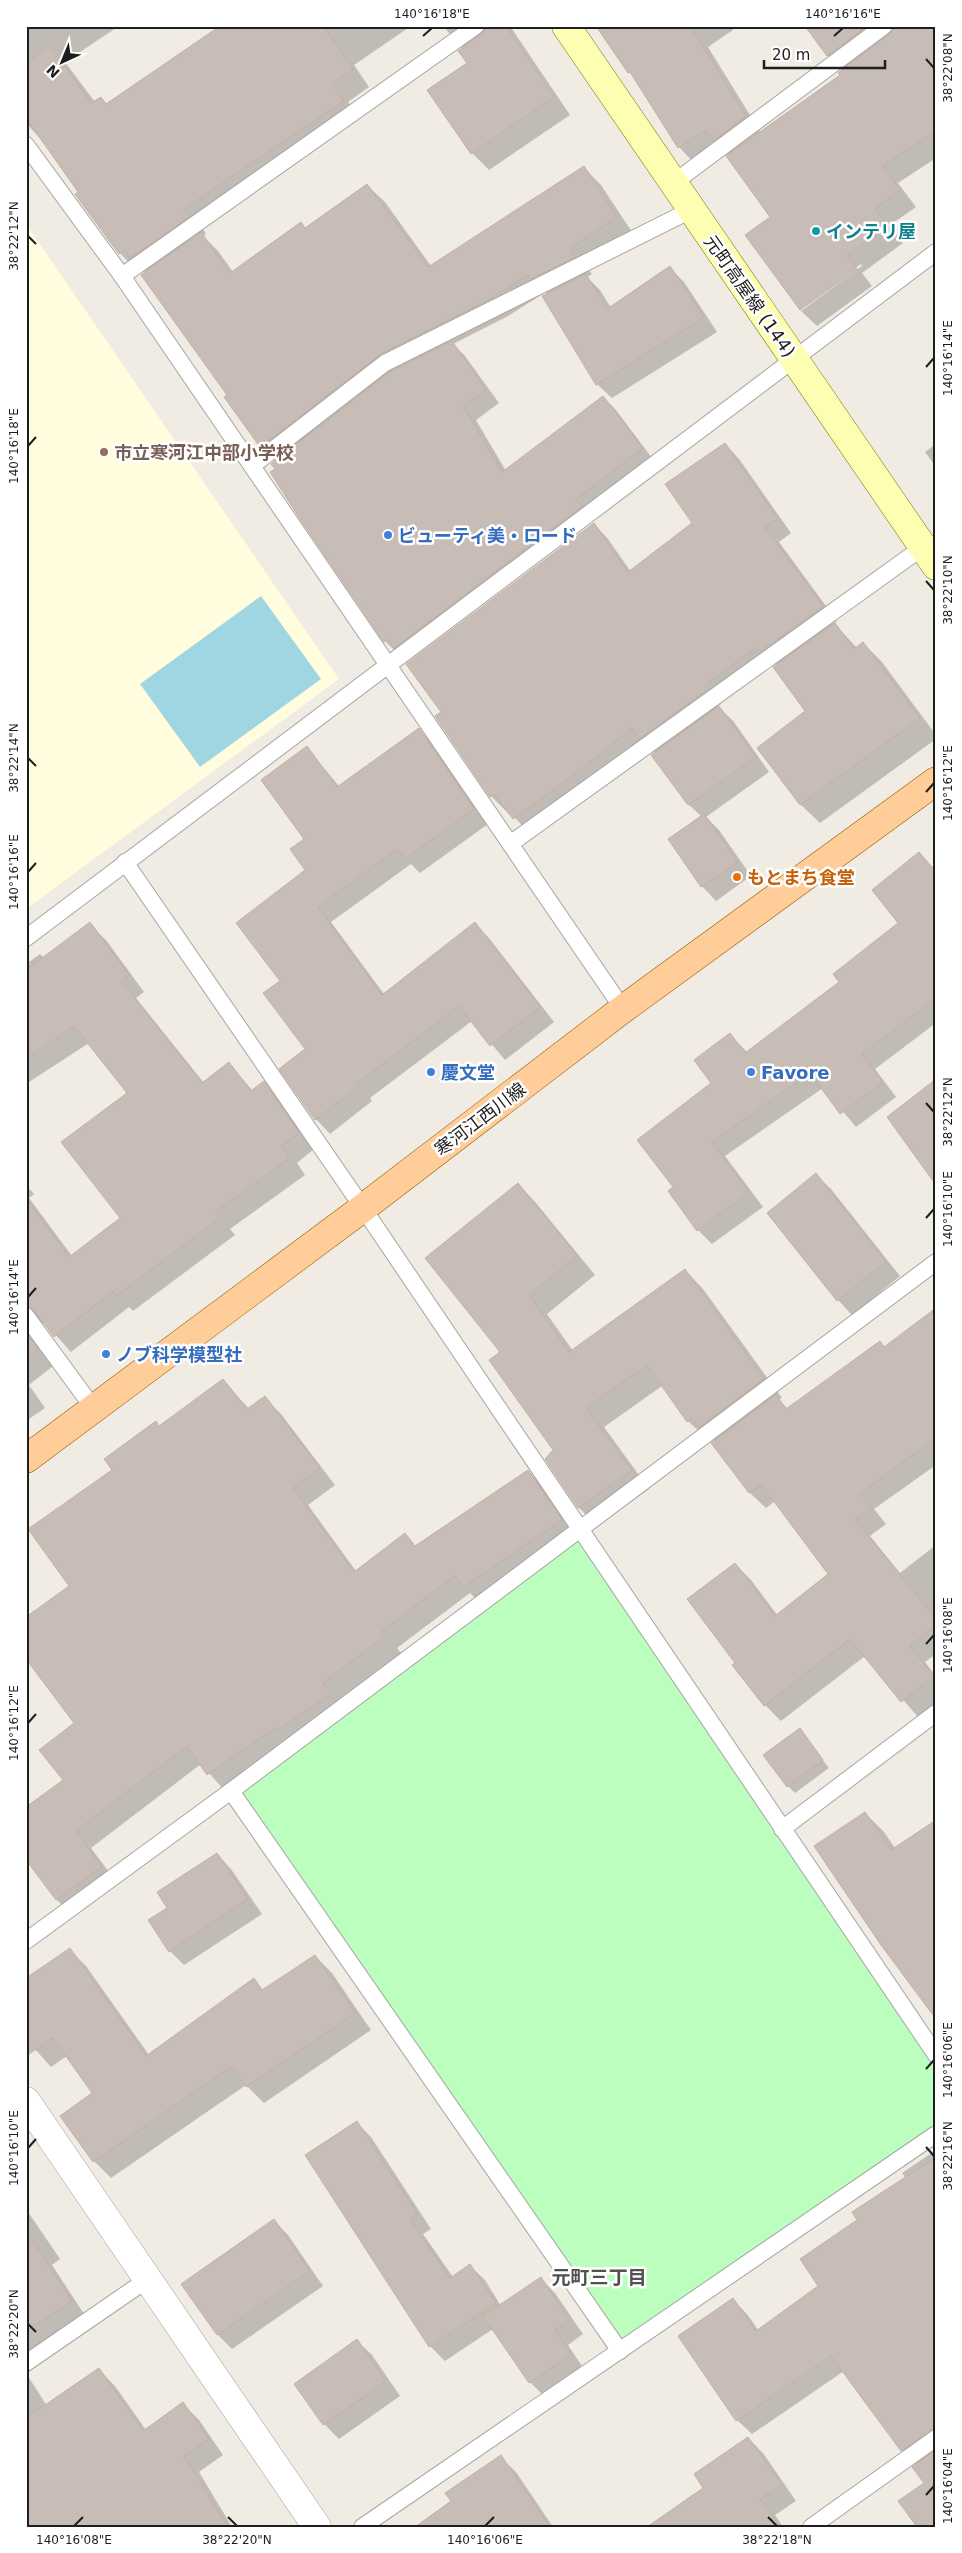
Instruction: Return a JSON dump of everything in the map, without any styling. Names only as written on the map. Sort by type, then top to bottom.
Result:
[{"type":"main road","name":"元町高屋線 (144)","points":[[566,26],[672,184],[929,556]]},
{"type":"main road","name":"寒河江西川線","points":[[26,1459],[363,1208],[623,1009],[936,781]]},
{"type":"street","points":[[26,2101],[317,2527]]},
{"type":"lane","points":[[122,276],[476,26]]},
{"type":"lane","points":[[672,184],[884,26]]},
{"type":"lane","points":[[26,145],[122,276],[623,1009]]},
{"type":"lane","points":[[252,466],[384,363],[691,210]]},
{"type":"lane","points":[[26,938],[936,252]]},
{"type":"lane","points":[[510,844],[929,556]]},
{"type":"lane","points":[[125,862],[363,1208],[578,1529],[936,2055]]},
{"type":"lane","points":[[26,1941],[231,1791],[936,1262]]},
{"type":"lane","points":[[26,1316],[94,1409]]},
{"type":"lane","points":[[782,1828],[936,1713]]},
{"type":"lane","points":[[231,1791],[620,2351]]},
{"type":"lane","points":[[362,2527],[936,2134]]},
{"type":"lane","points":[[26,2363],[148,2278]]},
{"type":"lane","points":[[811,2527],[936,2438]]},
{"type":"shaded area","name":"市立寒河江中部小学校","points":[[26,224],[339,679],[26,909]]},
{"type":"green space","points":[[579,1529],[936,2055],[936,2134],[620,2351],[231,1791]]},
{"type":"water","points":[[261,596],[321,679],[200,767],[140,684]]},
{"type":"building","points":[[220,26],[323,26],[353,69],[332,84],[344,101],[184,209],[190,216],[130,258],[124,250],[119,254],[75,194],[78,192],[26,118],[26,63],[50,45],[91,103],[101,97],[106,104]]},
{"type":"building","points":[[486,26],[506,26],[554,97],[471,154],[427,90],[467,63],[458,51],[482,34]]},
{"type":"building","points":[[596,26],[690,26],[746,116],[714,140],[706,130],[678,148],[630,72],[628,73]]},
{"type":"building","points":[[805,26],[867,26],[827,56]]},
{"type":"building","points":[[894,26],[936,26],[936,131],[882,166],[900,190],[875,208],[887,226],[847,256],[857,269],[800,310],[745,235],[770,217],[726,156],[840,75],[838,73],[890,34]]},
{"type":"building","points":[[584,166],[617,217],[570,248],[575,257],[531,279],[528,275],[490,299],[381,354],[260,447],[224,397],[227,395],[141,275],[201,232],[230,273],[301,222],[305,228],[367,184],[428,267]]},
{"type":"building","points":[[670,266],[704,317],[596,385],[542,296],[586,274],[607,309]]},
{"type":"building","points":[[452,341],[486,390],[463,406],[502,472],[603,396],[643,448],[576,499],[582,506],[394,648],[388,639],[384,642],[302,522],[270,472],[275,469],[271,464],[390,372]]},
{"type":"building","points":[[725,443],[778,519],[765,527],[823,606],[761,651],[757,647],[705,685],[708,689],[639,739],[632,728],[571,777],[513,819],[494,794],[490,797],[435,716],[441,712],[406,664],[594,523],[628,572],[692,523],[665,484]]},
{"type":"building","points":[[835,623],[854,649],[863,642],[920,718],[800,805],[757,748],[805,711],[773,667]]},
{"type":"building","points":[[719,706],[756,757],[688,805],[651,755]]},
{"type":"building","points":[[419,728],[474,809],[405,859],[397,849],[318,907],[382,995],[475,922],[540,1007],[490,1046],[459,1006],[356,1084],[359,1086],[315,1120],[279,1069],[305,1049],[263,993],[280,981],[236,923],[305,870],[290,849],[304,839],[261,780],[307,746],[337,787]]},
{"type":"building","points":[[704,814],[738,862],[701,887],[668,839]]},
{"type":"building","points":[[919,852],[936,872],[936,998],[862,1054],[883,1082],[840,1114],[810,1073],[712,1142],[749,1192],[697,1231],[668,1191],[673,1187],[637,1140],[711,1083],[694,1060],[730,1033],[745,1053],[839,982],[833,974],[898,923],[872,890]]},
{"type":"building","points":[[90,922],[129,975],[121,981],[202,1083],[229,1062],[251,1091],[264,1081],[299,1133],[281,1146],[290,1158],[215,1212],[220,1218],[116,1296],[113,1291],[54,1337],[34,1310],[26,1306],[26,1198],[69,1257],[120,1218],[61,1142],[127,1093],[74,1026],[26,1059],[26,970]]},
{"type":"building","points":[[936,1079],[936,1185],[887,1117]]},
{"type":"building","points":[[816,1173],[886,1262],[837,1301],[767,1213]]},
{"type":"building","points":[[518,1183],[577,1256],[529,1295],[569,1352],[685,1269],[764,1379],[699,1427],[692,1418],[687,1422],[647,1365],[586,1408],[632,1470],[578,1508],[545,1459],[553,1450],[489,1360],[500,1352],[425,1258]]},
{"type":"building","points":[[936,1308],[936,1438],[860,1493],[871,1508],[855,1519],[936,1619],[936,1625],[910,1646],[934,1676],[901,1702],[850,1639],[764,1706],[732,1665],[735,1663],[687,1599],[735,1563],[775,1616],[828,1574],[761,1484],[749,1493],[711,1443],[776,1395],[786,1409],[880,1341],[884,1347]]},
{"type":"building","points":[[26,1333],[38,1349],[26,1358]]},
{"type":"building","points":[[223,1379],[247,1409],[265,1396],[320,1468],[293,1488],[354,1572],[405,1533],[415,1546],[528,1470],[562,1520],[463,1587],[455,1576],[382,1631],[385,1636],[323,1683],[331,1694],[278,1730],[276,1727],[207,1775],[187,1746],[76,1831],[102,1867],[56,1900],[26,1860],[26,1807],[63,1780],[39,1750],[74,1723],[26,1659],[26,1617],[69,1586],[28,1529],[112,1470],[104,1459],[156,1421],[159,1426]]},
{"type":"building","points":[[800,1728],[823,1760],[787,1787],[763,1755]]},
{"type":"building","points":[[865,1812],[891,1850],[936,1820],[936,2019],[881,1945],[814,1846]]},
{"type":"building","points":[[217,1853],[248,1899],[169,1952],[148,1920],[167,1908],[157,1892]]},
{"type":"building","points":[[70,1948],[146,2056],[254,1978],[262,1990],[315,1955],[355,2013],[246,2087],[232,2066],[93,2162],[60,2116],[92,2093],[53,2038],[26,2056],[26,1978]]},
{"type":"building","points":[[357,2121],[417,2214],[410,2219],[450,2278],[470,2264],[496,2303],[429,2347],[305,2155]]},
{"type":"building","points":[[936,2157],[936,2428],[901,2451],[831,2356],[736,2421],[678,2336],[733,2298],[756,2331],[818,2286],[800,2259],[857,2220],[852,2212]]},
{"type":"building","points":[[274,2219],[310,2271],[217,2335],[181,2284]]},
{"type":"building","points":[[26,2231],[72,2301],[26,2331]]},
{"type":"building","points":[[541,2277],[569,2320],[555,2330],[571,2354],[529,2383],[483,2316]]},
{"type":"building","points":[[357,2339],[386,2381],[323,2425],[294,2384]]},
{"type":"building","points":[[99,2368],[143,2431],[183,2402],[209,2439],[184,2456],[228,2527],[26,2527],[26,2418]]},
{"type":"building","points":[[748,2437],[782,2485],[760,2499],[780,2527],[647,2527],[703,2488],[694,2474]]},
{"type":"building","points":[[936,2450],[936,2527],[917,2527],[898,2501],[924,2483],[912,2467]]},
{"type":"building","points":[[501,2455],[550,2527],[415,2527],[451,2501],[445,2493]]},
{"type":"place","name":"インテリ屋","points":[[816,231]]},
{"type":"place","name":"市立寒河江中部小学校","points":[[104,452]]},
{"type":"place","name":"ビューティ美・ロード","points":[[388,535]]},
{"type":"place","name":"もとまち食堂","points":[[737,877]]},
{"type":"place","name":"慶文堂","points":[[431,1072]]},
{"type":"place","name":"Favore","points":[[751,1072]]},
{"type":"place","name":"ノブ科学模型社","points":[[106,1354]]},
{"type":"district","name":"元町三丁目","points":[[599,2277]]}]
